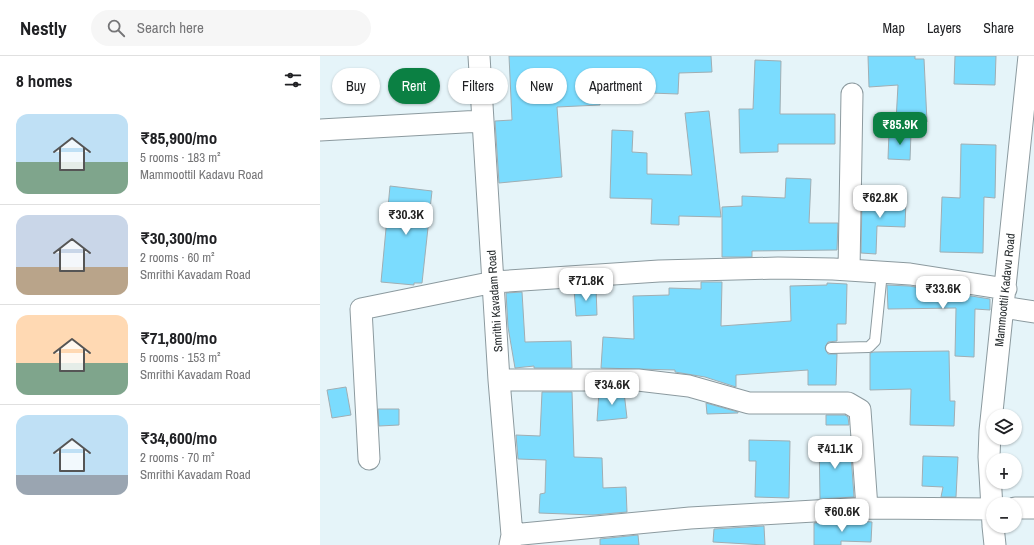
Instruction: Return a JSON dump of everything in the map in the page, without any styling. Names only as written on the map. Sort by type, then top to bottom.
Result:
[{"type":"street","name":"Smrithi Kavadam Road","points":[[479,56],[499,380],[511,540]]},
{"type":"street","name":"Mammoottil Kadavu Road","points":[[992,497],[990,438],[1029,56]]},
{"type":"street","points":[[849,270],[852,94]]},
{"type":"street","points":[[320,130],[482,121]]},
{"type":"street","points":[[369,459],[361,309],[494,282],[660,271],[778,268],[849,270],[910,274],[1005,298],[1034,312]]},
{"type":"street","points":[[499,380],[638,380],[689,386],[749,403],[848,403],[860,410],[867,508]]},
{"type":"street","points":[[511,540],[690,518],[867,508],[986,516]]},
{"type":"street","points":[[1022,508],[1034,508]]},
{"type":"street","name":"Mammoottil Kadavu Road","points":[[994,533],[995,545]]},
{"type":"lane","points":[[831,348],[869,347],[874,341],[882,272]]},
{"type":"building","points":[[509,56],[711,56],[712,72],[679,73],[678,94],[656,93],[656,68],[575,68],[575,104],[600,105],[557,107],[562,177],[499,183],[495,121],[512,120]]},
{"type":"building","points":[[868,56],[915,56],[915,59],[924,59],[927,122],[896,121],[898,85],[869,87]]},
{"type":"building","points":[[955,56],[996,56],[995,85],[954,84]]},
{"type":"building","points":[[755,60],[781,61],[780,114],[835,114],[835,144],[778,144],[778,152],[740,153],[739,109],[753,109]]},
{"type":"building","points":[[709,111],[721,217],[679,216],[679,225],[651,224],[652,199],[610,198],[612,130],[633,131],[632,152],[647,153],[647,174],[692,175],[685,113]]},
{"type":"building","points":[[889,132],[911,133],[910,160],[888,159]]},
{"type":"building","points":[[961,144],[996,145],[995,198],[984,197],[983,253],[940,252],[942,197],[960,198]]},
{"type":"building","points":[[786,178],[811,179],[809,223],[838,223],[837,250],[752,251],[752,257],[722,257],[722,207],[742,206],[742,196],[785,198]]},
{"type":"building","points":[[390,186],[432,191],[422,283],[414,283],[414,285],[381,282]]},
{"type":"building","points":[[862,198],[906,199],[905,227],[877,226],[876,254],[861,253]]},
{"type":"building","points":[[701,282],[722,282],[721,326],[791,321],[790,286],[827,285],[827,283],[847,284],[846,324],[837,324],[837,341],[828,342],[825,348],[828,354],[837,354],[836,385],[808,385],[808,370],[736,375],[736,387],[705,377],[675,372],[675,370],[601,368],[603,337],[634,339],[633,296],[669,295],[669,288],[701,289]]},
{"type":"building","points":[[887,285],[909,286],[990,299],[990,310],[975,309],[974,357],[955,356],[956,308],[888,309]]},
{"type":"building","points":[[596,287],[597,315],[576,316],[574,289]]},
{"type":"building","points":[[522,292],[525,342],[571,341],[572,368],[534,368],[534,366],[515,368],[508,327],[506,293]]},
{"type":"building","points":[[949,351],[950,401],[955,401],[954,426],[910,425],[911,389],[870,390],[870,353]]},
{"type":"building","points":[[346,387],[351,415],[332,418],[327,390]]},
{"type":"building","points":[[542,392],[572,392],[574,457],[602,458],[603,488],[626,487],[627,512],[593,515],[539,513],[540,494],[545,493],[546,460],[518,459],[516,435],[540,436]]},
{"type":"building","points":[[599,392],[624,392],[627,418],[597,421]]},
{"type":"building","points":[[706,403],[738,412],[738,413],[707,414]]},
{"type":"building","points":[[378,409],[399,409],[399,425],[379,426]]},
{"type":"building","points":[[826,415],[845,415],[848,417],[849,425],[826,425]]},
{"type":"building","points":[[841,437],[840,454],[851,454],[854,497],[820,499],[819,438]]},
{"type":"building","points":[[749,440],[790,441],[789,498],[755,497],[756,461],[749,461]]},
{"type":"building","points":[[923,456],[958,457],[956,497],[941,497],[943,487],[922,486]]},
{"type":"building","points":[[858,521],[872,522],[871,542],[841,541],[841,545],[814,545],[814,523]]},
{"type":"building","points":[[764,526],[765,545],[713,542],[714,529]]},
{"type":"building","points":[[638,535],[639,545],[600,545],[600,539]]}]
